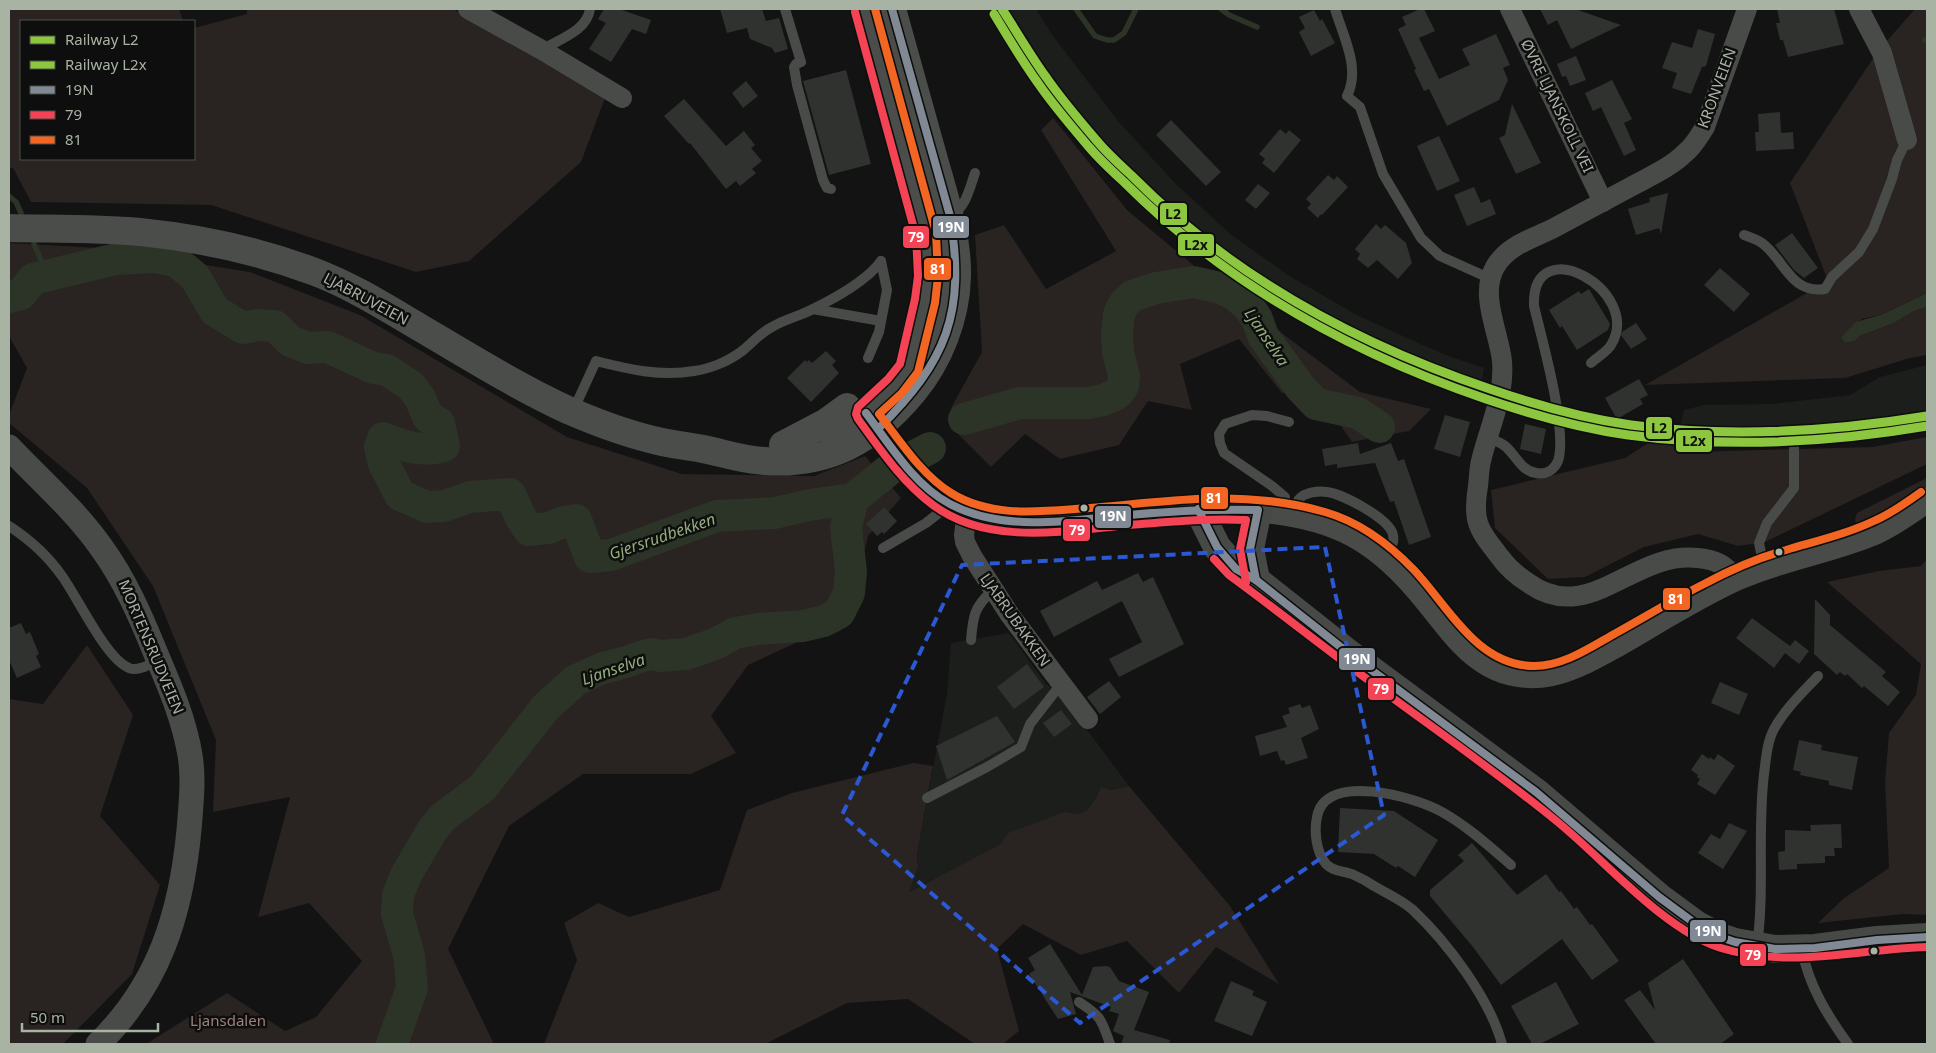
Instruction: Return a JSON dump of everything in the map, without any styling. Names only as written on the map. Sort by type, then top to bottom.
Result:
[{"type":"main road","points":[[865,9],[920,206],[926,235],[928,276],[925,301],[909,368],[895,386],[879,430]]},
{"type":"main road","points":[[879,430],[922,381],[945,338],[955,299],[957,277],[956,251],[950,216],[892,9]]},
{"type":"main road","name":"LJABRUVEIEN","points":[[9,228],[105,229],[167,235],[227,246],[294,264],[328,277],[363,294],[510,381],[573,412],[610,428],[637,436],[761,461],[795,461],[840,451],[879,430]]},
{"type":"main road","name":"LJABRUVEIEN","points":[[783,445],[826,423],[852,403],[884,373],[916,333]]},
{"type":"main road","name":"LJABRUVEIEN","points":[[701,448],[810,443],[830,436],[851,425],[879,430]]},
{"type":"main road","points":[[879,430],[914,474],[931,491],[958,508],[996,520],[1028,522],[1198,509],[1258,510],[1250,549],[1256,580]]},
{"type":"main road","points":[[1198,509],[1217,547],[1236,569],[1256,580],[1347,652],[1536,792],[1685,917],[1720,937],[1757,947],[1775,949],[1802,949],[1877,940],[1927,937]]},
{"type":"street","points":[[468,9],[542,50],[622,98]]},
{"type":"street","name":"ØVRE LJANSKOLL VEI","points":[[1510,9],[1603,202]]},
{"type":"street","name":"KRONVEIEN","points":[[1736,579],[1727,567],[1720,563],[1703,559],[1677,557],[1650,566],[1590,594],[1573,597],[1548,594],[1537,590],[1509,570],[1482,533],[1476,520],[1474,508],[1481,462],[1501,392],[1502,359],[1490,301],[1491,279],[1494,268],[1506,253],[1524,241],[1654,175],[1684,155],[1695,143],[1705,127],[1747,9]]},
{"type":"street","points":[[1859,9],[1882,52],[1907,140]]},
{"type":"street","name":"MORTENSRUDVEIEN","points":[[9,447],[81,522],[102,547],[120,575],[159,660],[178,708],[190,758],[191,794],[184,877],[175,913],[155,968],[127,1011],[98,1044]]},
{"type":"street","points":[[1258,510],[1288,513],[1328,523],[1350,531],[1385,556],[1414,584],[1453,632],[1473,653],[1499,669],[1529,676],[1549,674],[1579,664],[1736,579],[1764,567],[1869,535],[1899,519],[1927,500]]},
{"type":"street","name":"LJABRUBAKKEN","points":[[958,508],[965,542],[972,556],[993,590],[1088,719]]},
{"type":"lane","points":[[542,50],[581,26],[587,20],[590,9]]},
{"type":"lane","points":[[785,9],[801,62],[794,67],[797,85],[823,180],[827,188],[831,189]]},
{"type":"lane","points":[[1335,9],[1352,61],[1351,90],[1348,96],[1360,106],[1383,174],[1421,238],[1440,256],[1491,279]]},
{"type":"lane","points":[[1744,235],[1762,243],[1798,284],[1810,290],[1825,289],[1832,278],[1859,252],[1873,229],[1892,180],[1896,160],[1907,140]]},
{"type":"lane","points":[[950,216],[959,211],[967,195],[974,173]]},
{"type":"lane","points":[[573,412],[596,361],[651,372],[676,373],[694,371],[724,362],[741,352],[770,328],[813,309],[873,272],[881,261],[887,290],[876,343],[868,358]]},
{"type":"lane","points":[[1488,438],[1504,446],[1520,464],[1532,472],[1544,473],[1550,471],[1558,460],[1560,434],[1554,394],[1533,297],[1538,281],[1548,273],[1557,270],[1567,270],[1590,278],[1608,298],[1613,308],[1616,328],[1613,340],[1610,347],[1591,362]]},
{"type":"lane","points":[[813,309],[881,321]]},
{"type":"lane","points":[[1288,513],[1285,497],[1224,453],[1219,434],[1225,424],[1252,416],[1267,416],[1289,422]]},
{"type":"lane","points":[[1764,567],[1759,543],[1767,524],[1794,488],[1794,446]]},
{"type":"lane","points":[[883,548],[926,523],[958,508]]},
{"type":"lane","points":[[9,526],[38,549],[62,575],[114,658],[127,668],[133,670],[159,660]]},
{"type":"lane","points":[[971,640],[973,614],[982,600],[993,590]]},
{"type":"lane","points":[[1757,947],[1760,922],[1762,796],[1769,742],[1774,729],[1782,717],[1818,676]]},
{"type":"lane","points":[[927,798],[987,768],[1021,747],[1030,724],[1061,684]]},
{"type":"lane","points":[[1502,1044],[1494,1021],[1462,968],[1447,948],[1411,909],[1352,874],[1339,872],[1327,865],[1320,854],[1317,841],[1315,825],[1318,812],[1326,801],[1337,794],[1352,790],[1386,792],[1442,811],[1480,837],[1511,865]]},
{"type":"lane","points":[[1802,949],[1811,984],[1817,997],[1848,1044]]},
{"type":"lane","points":[[1079,1002],[1102,1020],[1110,1044]]},
{"type":"highlighted area","points":[[1325,547],[1384,815],[1080,1023],[842,815],[962,565]]},
{"type":"shaded area","points":[[989,9],[1036,9],[1053,36],[1118,121],[1174,182],[1229,233],[1288,275],[1355,314],[1451,357],[1484,368],[1480,396],[1380,356],[1308,320],[1209,256],[1147,207],[1076,135],[1015,54]]},
{"type":"shaded area","points":[[1927,293],[1927,307],[1914,311],[1894,323],[1860,336],[1854,341],[1845,343],[1841,337],[1856,322],[1883,314]]},
{"type":"shaded area","points":[[1927,365],[1927,424],[1831,439],[1698,444],[1687,439],[1680,426],[1684,410],[1704,405],[1772,404],[1850,395],[1880,377]]},
{"type":"shaded area","points":[[1009,633],[1046,684],[1053,689],[1088,731],[1129,786],[1111,790],[1101,788],[1087,810],[1078,814],[1064,813],[908,892],[918,867],[917,855],[947,693],[951,643]]},
{"type":"green space","points":[[9,9],[179,9],[183,20],[20,20],[20,160],[195,160],[195,28],[247,14],[247,9],[453,9],[605,98],[581,162],[469,261],[416,272],[211,205],[31,202],[13,168],[9,168]]},
{"type":"green space","points":[[1915,9],[1927,9],[1927,293],[1883,314],[1862,319],[1841,337],[1845,343],[1854,341],[1860,336],[1894,323],[1914,311],[1927,307],[1927,355],[1910,358],[1845,378],[1645,385],[1828,281],[1790,183],[1878,51]]},
{"type":"green space","points":[[1053,118],[1127,210],[1210,279],[1360,392],[1431,409],[1409,431],[1352,442],[1318,393],[1282,393],[1239,339],[1180,364],[1192,410],[1148,401],[1119,445],[1060,459],[1025,434],[991,467],[958,434],[951,408],[982,352],[975,235],[1004,225],[1046,289],[1116,251],[1041,130]]},
{"type":"green space","name":"Ljansdalen","points":[[9,243],[100,248],[250,272],[360,315],[567,437],[682,474],[814,476],[865,456],[901,498],[868,536],[848,619],[748,665],[711,716],[736,753],[691,774],[583,774],[509,826],[448,949],[494,1044],[146,1044],[227,993],[285,1031],[316,1017],[362,961],[309,903],[258,917],[290,797],[213,812],[216,740],[153,586],[87,488],[9,423],[9,415],[27,368],[9,336]]},
{"type":"green space","points":[[1673,427],[1688,452],[1872,447],[1927,437],[1927,464],[1765,542],[1738,546],[1698,534],[1644,547],[1585,577],[1548,579],[1495,528],[1491,490],[1625,458]]},
{"type":"green space","points":[[1927,478],[1927,487],[1893,509],[1857,527],[1855,519],[1857,513]]},
{"type":"green space","points":[[1927,559],[1927,915],[1903,914],[1818,923],[1843,899],[1889,868],[1885,782],[1889,733],[1916,695],[1921,664],[1827,582],[1879,571],[1921,566]]},
{"type":"green space","points":[[87,645],[133,715],[100,816],[160,885],[132,974],[63,1044],[9,1044],[9,699],[43,704]]},
{"type":"green space","points":[[913,763],[933,766],[917,855],[918,867],[909,892],[1001,844],[1008,833],[1064,812],[1078,814],[1087,810],[1101,787],[1111,790],[1129,786],[1230,906],[1279,984],[1216,947],[1179,993],[1127,941],[1081,955],[1023,924],[997,949],[1019,1031],[1003,1044],[975,1044],[908,999],[847,1003],[765,1044],[544,1044],[577,960],[564,923],[598,903],[629,917],[720,890],[747,810],[792,793]]},
{"type":"building","points":[[604,9],[619,9],[651,20],[646,34],[632,29],[611,62],[589,49],[606,23],[598,19]]},
{"type":"building","points":[[720,9],[762,9],[766,21],[779,18],[788,49],[775,53],[772,48],[750,39],[747,28],[727,33]]},
{"type":"building","points":[[1424,9],[1435,31],[1419,38],[1439,79],[1470,65],[1462,49],[1496,34],[1510,65],[1503,68],[1508,80],[1499,100],[1447,126],[1429,89],[1424,91],[1398,29],[1406,25],[1402,17]]},
{"type":"building","points":[[1540,9],[1581,9],[1578,10],[1621,25],[1571,49],[1557,20],[1548,25]]},
{"type":"building","points":[[1777,9],[1834,9],[1844,44],[1788,57],[1783,40],[1780,40],[1776,23],[1780,23]]},
{"type":"building","points":[[1314,10],[1320,21],[1322,19],[1335,43],[1311,56],[1299,32],[1305,28],[1299,17]]},
{"type":"building","points":[[1698,29],[1715,34],[1706,66],[1702,67],[1691,94],[1672,88],[1677,73],[1662,68],[1672,42],[1692,48]]},
{"type":"building","points":[[1576,56],[1586,80],[1570,86],[1566,76],[1562,77],[1557,64]]},
{"type":"building","points":[[846,70],[871,164],[829,175],[803,81]]},
{"type":"building","points":[[1612,80],[1632,119],[1624,123],[1636,150],[1624,156],[1601,107],[1593,111],[1585,93]]},
{"type":"building","points":[[746,81],[758,96],[743,108],[732,93]]},
{"type":"building","points":[[684,99],[726,146],[744,131],[755,145],[751,148],[762,161],[752,169],[756,173],[740,186],[736,181],[726,189],[690,143],[664,116]]},
{"type":"building","points":[[1512,104],[1541,163],[1516,174],[1499,138],[1505,135]]},
{"type":"building","points":[[1780,112],[1781,133],[1793,132],[1794,149],[1756,151],[1755,132],[1759,132],[1758,114]]},
{"type":"building","points":[[1171,120],[1221,172],[1206,186],[1156,135]]},
{"type":"building","points":[[1280,129],[1286,134],[1289,130],[1301,140],[1274,173],[1262,163],[1265,159],[1259,154]]},
{"type":"building","points":[[1439,136],[1460,181],[1437,191],[1417,146]]},
{"type":"building","points":[[1328,175],[1334,180],[1337,176],[1348,187],[1318,218],[1307,208],[1311,204],[1306,199]]},
{"type":"building","points":[[1258,184],[1270,193],[1256,209],[1245,200]]},
{"type":"building","points":[[1474,187],[1481,203],[1490,199],[1496,214],[1467,226],[1454,195]]},
{"type":"building","points":[[1668,193],[1661,234],[1659,228],[1636,235],[1628,209],[1650,202],[1649,198]]},
{"type":"building","points":[[1376,224],[1381,229],[1385,225],[1406,243],[1412,263],[1398,279],[1377,260],[1368,268],[1357,259],[1360,254],[1355,249]]},
{"type":"building","points":[[1792,233],[1818,268],[1804,278],[1794,270],[1775,245]]},
{"type":"building","points":[[1720,268],[1750,294],[1734,312],[1704,285]]},
{"type":"building","points":[[1589,289],[1610,324],[1608,330],[1577,350],[1549,310],[1579,291],[1581,294]]},
{"type":"building","points":[[1636,323],[1647,339],[1631,349],[1621,335],[1622,332]]},
{"type":"building","points":[[826,351],[836,361],[832,365],[839,373],[811,402],[787,378],[805,360],[807,362],[809,360],[812,363]]},
{"type":"building","points":[[1639,379],[1648,395],[1640,399],[1643,404],[1617,419],[1605,398]]},
{"type":"building","points":[[1445,415],[1470,422],[1460,457],[1434,449]]},
{"type":"building","points":[[1525,424],[1546,429],[1541,454],[1520,449]]},
{"type":"building","points":[[1358,443],[1360,454],[1391,443],[1398,461],[1404,459],[1431,537],[1409,545],[1394,501],[1390,502],[1375,463],[1337,468],[1337,464],[1325,466],[1322,449]]},
{"type":"building","points":[[884,507],[897,521],[884,534],[882,532],[877,536],[866,524]]},
{"type":"building","points":[[1138,573],[1143,582],[1153,577],[1184,644],[1119,677],[1109,659],[1142,642],[1122,601],[1054,637],[1040,611],[1097,581],[1102,590]]},
{"type":"building","points":[[1815,599],[1830,615],[1830,625],[1886,672],[1882,676],[1900,692],[1888,706],[1864,686],[1862,688],[1847,674],[1845,676],[1840,672],[1837,675],[1814,654]]},
{"type":"building","points":[[1752,618],[1790,646],[1795,640],[1809,651],[1799,664],[1785,653],[1774,668],[1736,638]]},
{"type":"building","points":[[21,623],[26,634],[30,632],[39,654],[36,656],[41,667],[17,678],[9,660],[9,628]]},
{"type":"building","points":[[1027,664],[1044,687],[1014,709],[997,687]]},
{"type":"building","points":[[1109,681],[1121,697],[1100,714],[1087,697]]},
{"type":"building","points":[[1720,682],[1748,694],[1739,715],[1711,703]]},
{"type":"building","points":[[1300,704],[1302,708],[1310,705],[1319,729],[1301,738],[1308,758],[1286,765],[1284,760],[1281,761],[1277,751],[1260,756],[1255,736],[1287,727],[1282,716],[1290,713],[1288,708]]},
{"type":"building","points":[[1061,710],[1072,724],[1054,737],[1043,723]]},
{"type":"building","points":[[997,716],[1015,742],[947,780],[936,746]]},
{"type":"building","points":[[1799,740],[1822,745],[1821,750],[1858,757],[1852,790],[1829,785],[1829,781],[1800,775],[1801,772],[1793,770]]},
{"type":"building","points":[[1702,754],[1714,760],[1718,754],[1735,766],[1715,795],[1697,784],[1700,779],[1691,770]]},
{"type":"building","points":[[1340,808],[1394,811],[1438,840],[1415,877],[1374,854],[1338,852]]},
{"type":"building","points":[[1729,823],[1747,831],[1723,869],[1698,853],[1711,834],[1720,839]]},
{"type":"building","points":[[1841,824],[1842,848],[1834,848],[1835,856],[1825,856],[1825,863],[1797,864],[1797,869],[1779,870],[1778,852],[1785,851],[1785,830],[1811,831],[1810,825]]},
{"type":"building","points":[[1472,843],[1517,895],[1546,874],[1574,909],[1577,907],[1590,925],[1592,924],[1619,961],[1592,980],[1562,939],[1501,985],[1473,947],[1430,896],[1430,890],[1464,861],[1458,855]]},
{"type":"building","points":[[1050,944],[1082,995],[1093,967],[1106,966],[1110,967],[1119,981],[1149,992],[1134,1030],[1170,1040],[1169,1044],[1121,1044],[1124,1036],[1113,1031],[1119,1014],[1109,1011],[1111,1007],[1070,992],[1076,1014],[1058,1019],[1029,974],[1035,970],[1028,958]]},
{"type":"building","points":[[1683,959],[1734,1034],[1720,1044],[1656,1044],[1624,1000],[1640,990],[1655,1010],[1648,983]]},
{"type":"building","points":[[1231,981],[1254,991],[1252,995],[1267,1002],[1252,1036],[1214,1021]]},
{"type":"building","points":[[1556,982],[1579,1024],[1540,1044],[1532,1044],[1511,1006]]},
{"type":"waterway","points":[[1076,9],[1095,36],[1107,40],[1114,40],[1124,33],[1136,9]]},
{"type":"waterway","points":[[1221,9],[1229,15],[1257,27]]},
{"type":"waterway","points":[[9,196],[16,202],[21,213]]},
{"type":"waterway","points":[[34,244],[48,276]]},
{"type":"waterway","name":"Gjersrudbekken","points":[[9,297],[21,294],[33,279],[116,259],[154,257],[176,261],[195,277],[215,311],[243,328],[258,325],[275,326],[290,341],[308,348],[328,347],[373,368],[387,370],[411,386],[420,398],[428,417],[439,423],[444,446],[421,449],[383,438],[380,447],[384,464],[400,495],[427,507],[444,506],[470,497],[510,494],[529,530],[549,528],[563,522],[576,520],[590,557],[611,555],[717,516],[775,513],[809,505],[853,499]]},
{"type":"waterway","name":"Ljanselva","points":[[964,419],[1020,403],[1088,403],[1103,400],[1117,394],[1123,386],[1124,376],[1118,352],[1117,334],[1119,314],[1124,304],[1132,296],[1156,288],[1194,282],[1220,288],[1235,295],[1249,307],[1257,319],[1263,336],[1300,387],[1316,404],[1358,413],[1379,427]]},
{"type":"waterway","name":"Ljanselva","points":[[392,1044],[412,988],[409,955],[397,914],[398,895],[406,875],[433,829],[443,817],[482,788],[546,707],[576,680],[603,668],[643,656],[652,654],[660,656],[686,654],[715,644],[735,633],[758,629],[803,626],[824,621],[839,613],[849,593],[851,572],[846,527],[853,499],[890,469],[930,448]]},
{"type":"rail line","name":"L2","points":[[1002,9],[1040,69],[1077,117],[1109,154],[1170,211],[1210,245],[1253,275],[1298,303],[1391,351],[1440,371],[1525,400],[1577,415],[1631,425],[1705,431],[1779,431],[1853,426],[1927,416]]},
{"type":"rail line","name":"L2x","points":[[994,14],[1032,75],[1069,124],[1093,152],[1163,218],[1204,252],[1247,283],[1339,337],[1387,360],[1436,381],[1521,410],[1574,425],[1628,435],[1703,441],[1778,442],[1853,436],[1927,426]]},
{"type":"transit line","name":"81","points":[[875,9],[936,233],[938,276],[935,303],[918,372],[902,393],[879,414],[930,477],[951,493],[967,501],[1001,510],[1036,511],[1229,498],[1278,502],[1325,512],[1362,528],[1394,551],[1427,584],[1465,632],[1480,645],[1496,656],[1514,663],[1534,666],[1556,663],[1577,655],[1724,574],[1765,557],[1865,525],[1894,511],[1921,492]]},
{"type":"transit line","name":"19N","points":[[878,429],[921,381],[935,357],[946,333],[952,308],[955,281],[950,216],[892,9]]},
{"type":"transit line","name":"79","points":[[855,12],[916,236],[918,276],[915,299],[900,364],[888,379],[858,407],[856,414],[858,419],[892,465],[922,496],[955,518],[978,526],[1002,531],[1028,533],[1187,521],[1246,520],[1240,549],[1246,582]]},
{"type":"transit line","name":"19N","points":[[866,413],[894,451],[925,486],[950,504],[971,513],[993,519],[1015,522],[1038,522],[1177,511],[1258,510],[1250,549],[1256,580]]},
{"type":"transit line","name":"19N","points":[[1198,509],[1217,547],[1236,569],[1256,580],[1347,652],[1536,792],[1659,897],[1697,925],[1720,937],[1735,942],[1775,949],[1815,948],[1877,940],[1927,937]]},
{"type":"transit line","name":"79","points":[[1214,559],[1229,575],[1532,801],[1573,835],[1655,909],[1699,939],[1721,948],[1772,957],[1824,956],[1927,947]]}]
